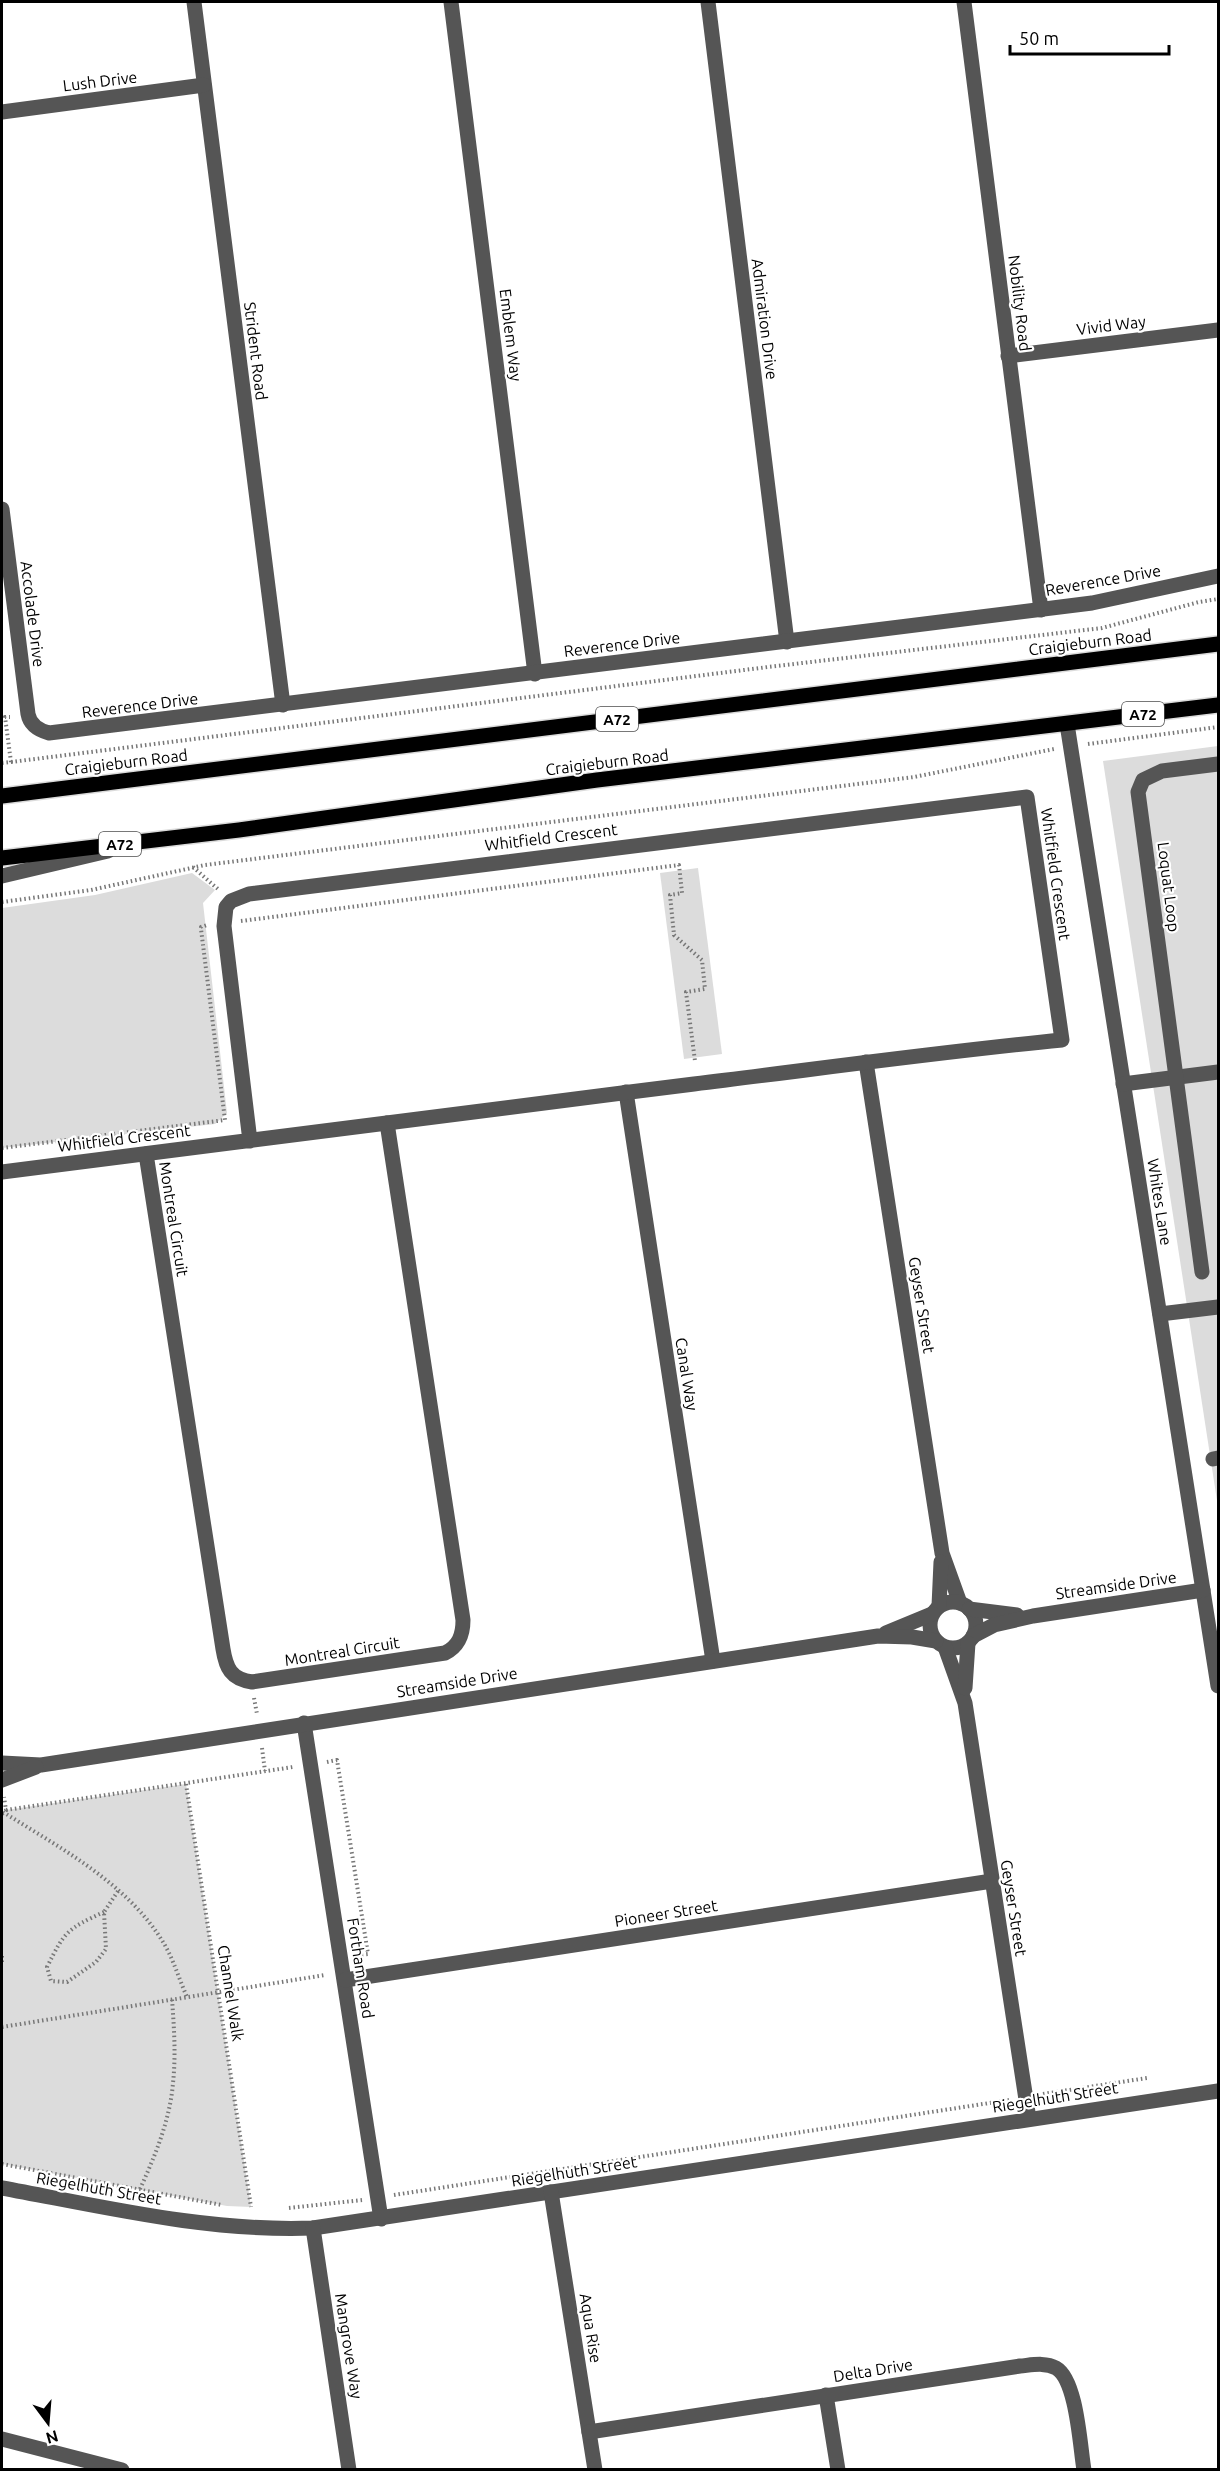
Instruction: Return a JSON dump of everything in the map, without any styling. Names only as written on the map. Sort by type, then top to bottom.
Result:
[{"type":"main road","name":"Craigieburn Road","points":[[2,796],[1218,644]]},
{"type":"main road","name":"Craigieburn Road","points":[[2,858],[149,841],[597,780],[1218,705]]},
{"type":"street","name":"Strident Road","points":[[194,2],[283,705]]},
{"type":"street","name":"Emblem Way","points":[[451,2],[535,674]]},
{"type":"street","name":"Admiration Drive","points":[[708,2],[787,642]]},
{"type":"street","name":"Nobility Road","points":[[964,2],[1041,610]]},
{"type":"street","name":"Lush Drive","points":[[2,112],[204,85]]},
{"type":"street","name":"Vivid Way","points":[[1008,356],[1218,330]]},
{"type":"street","name":"Accolade Drive","points":[[2,509],[30,718]]},
{"type":"street","name":"Reverence Drive","points":[[30,718],[44,732],[58,733],[1041,610],[1115,599],[1218,576]]},
{"type":"street","name":"Whites Lane","points":[[1067,724],[1218,1686]]},
{"type":"street","name":"Loquat Loop","points":[[1202,1272],[1138,792],[1143,780],[1162,771],[1218,764]]},
{"type":"street","name":"Whitfield Crescent","points":[[2,1172],[958,1050],[1062,1040],[1027,797],[249,894],[231,901]]},
{"type":"street","points":[[2,876],[149,841]]},
{"type":"street","points":[[231,901],[226,907],[224,923],[250,1141]]},
{"type":"street","name":"Geyser Street","points":[[866,1062],[942,1553],[965,1606]]},
{"type":"street","points":[[1124,1084],[1218,1072]]},
{"type":"street","name":"Canal Way","points":[[626,1092],[713,1661]]},
{"type":"street","name":"Montreal Circuit","points":[[146,1154],[224,1656],[228,1670],[235,1677],[252,1682],[445,1653],[456,1645],[463,1631],[387,1123]]},
{"type":"street","points":[[1160,1314],[1218,1307]]},
{"type":"street","name":"Geyser Street","points":[[936,1610],[942,1553]]},
{"type":"street","name":"Streamside Drive","points":[[971,1639],[994,1625],[1033,1616],[1203,1590]]},
{"type":"street","points":[[953,1602],[965,1606],[976,1622],[971,1639],[957,1648],[940,1644],[930,1628],[936,1610],[953,1602]]},
{"type":"street","name":"Streamside Drive","points":[[965,1606],[1033,1616]]},
{"type":"street","name":"Streamside Drive","points":[[878,1636],[936,1610]]},
{"type":"street","name":"Streamside Drive","points":[[2,1780],[41,1765],[878,1636],[912,1637],[940,1644]]},
{"type":"street","name":"Geyser Street","points":[[971,1639],[965,1663],[965,1703],[1029,2119]]},
{"type":"street","name":"Geyser Street","points":[[940,1644],[965,1703]]},
{"type":"street","name":"Fortham Road","points":[[304,1723],[381,2219]]},
{"type":"street","name":"Streamside Drive","points":[[2,1763],[41,1765]]},
{"type":"street","name":"Pioneer Street","points":[[345,1980],[992,1881]]},
{"type":"street","name":"Riegelhuth Street","points":[[2,2188],[226,2227],[267,2230],[313,2228],[1218,2091]]},
{"type":"street","name":"Aqua Rise","points":[[551,2192],[595,2469]]},
{"type":"street","name":"Mangrove Way","points":[[313,2228],[349,2469]]},
{"type":"street","name":"Delta Drive","points":[[589,2432],[1020,2366],[1047,2364],[1062,2372],[1068,2385],[1073,2401],[1084,2469]]},
{"type":"street","points":[[826,2395],[838,2469]]},
{"type":"street","points":[[2,2439],[122,2469]]},
{"type":"path","points":[[2,763],[768,667],[1102,628],[1218,599]]},
{"type":"path","points":[[11,762],[5,717],[30,718]]},
{"type":"path","points":[[2,902],[90,890],[192,867],[914,777]]},
{"type":"path","points":[[2,1148],[225,1120],[201,929],[203,925],[679,865],[682,893],[670,895],[674,935],[702,960],[705,989],[686,992],[695,1061]]},
{"type":"path","points":[[192,867],[231,901]]},
{"type":"path","points":[[2,2027],[325,1976],[323,1961],[368,1954],[337,1760],[5,1811],[130,1899],[163,1942],[187,1997]]},
{"type":"path","name":"Channel Walk","points":[[186,1784],[251,2207]]},
{"type":"path","points":[[104,1911],[106,1949],[96,1962],[67,1982],[51,1981],[47,1967],[66,1933],[76,1925],[104,1911],[118,1891]]},
{"type":"path","points":[[2,1956],[2,1962]]},
{"type":"path","points":[[140,2189],[153,2160],[167,2118],[173,2085],[175,2060],[172,2000]]},
{"type":"path","points":[[278,2209],[378,2198],[1147,2078]]},
{"type":"path","points":[[2,2164],[228,2206]]},
{"type":"path","points":[[239,2206],[260,2207]]},
{"type":"shaded area","points":[[1218,746],[1218,1507],[1103,761]]},
{"type":"shaded area","points":[[698,868],[722,1054],[684,1059],[660,873]]},
{"type":"shaded area","points":[[192,873],[215,890],[203,903],[227,1113],[215,1124],[2,1148],[2,908],[95,895]]},
{"type":"shaded area","points":[[186,1784],[251,2207],[227,2206],[2,2164],[2,1814],[6,1810]]}]
